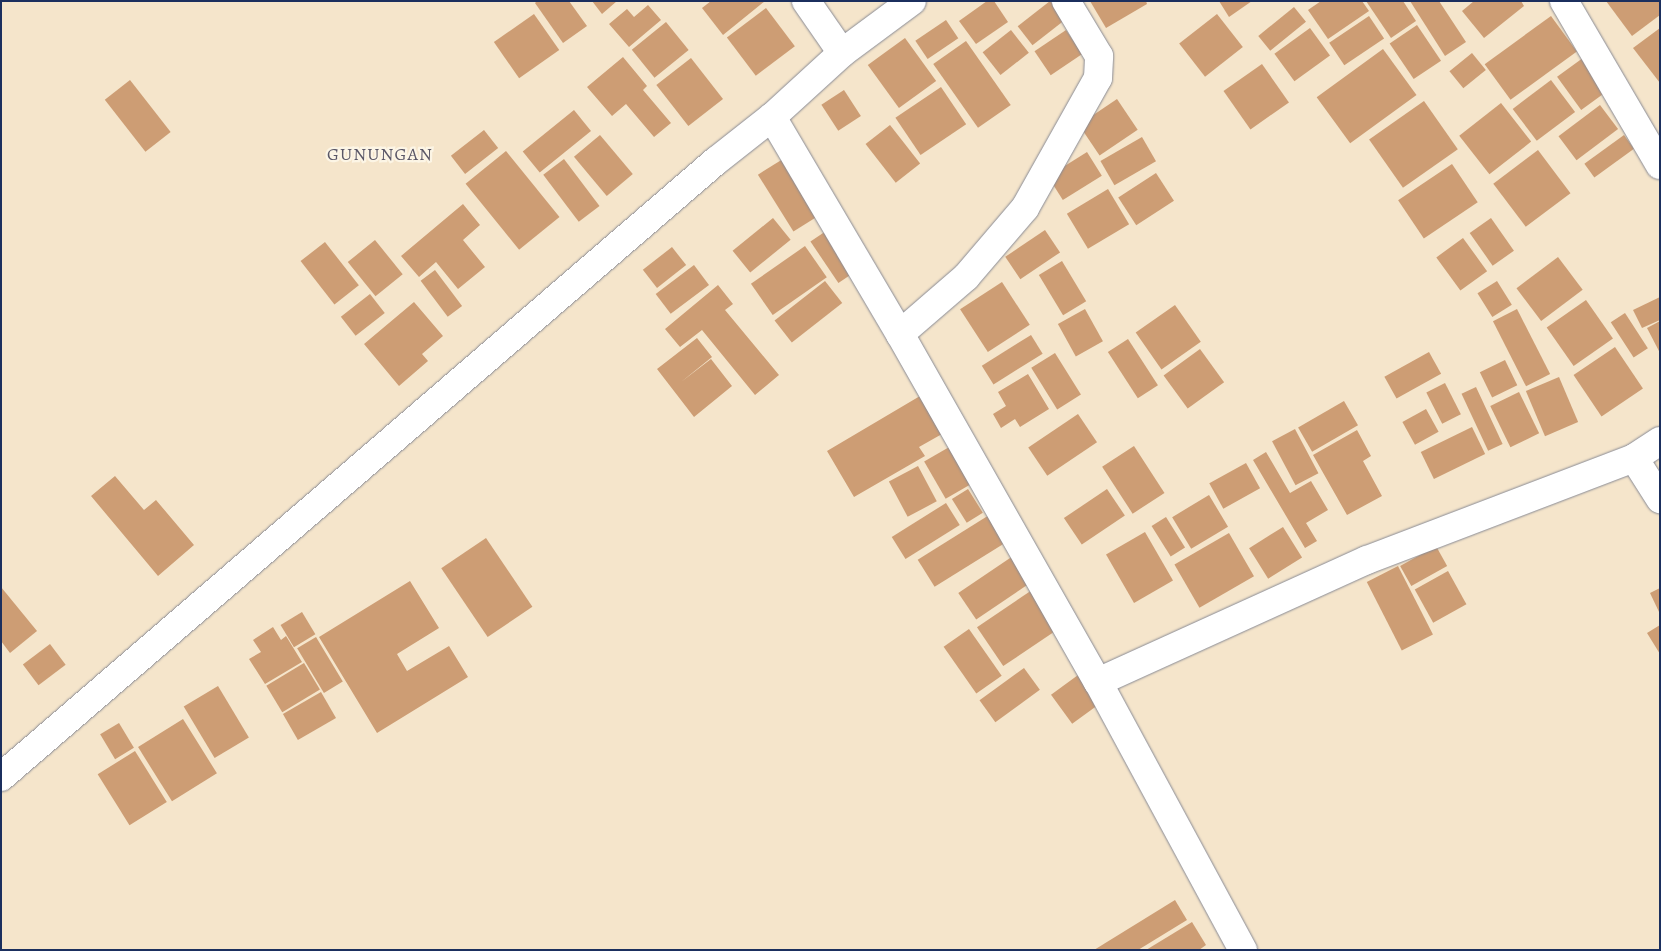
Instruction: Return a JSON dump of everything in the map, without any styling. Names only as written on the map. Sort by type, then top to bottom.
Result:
[{"type":"street","points":[[806,1],[842,53]]},
{"type":"street","points":[[1,777],[716,161],[772,117],[842,53],[912,1]]},
{"type":"street","points":[[900,334],[966,277],[1025,208],[1098,78],[1098,56],[1066,1]]},
{"type":"street","points":[[1564,1],[1660,165]]},
{"type":"street","points":[[772,117],[900,334],[1098,682],[1243,950]]},
{"type":"street","points":[[1098,682],[1367,560],[1634,458],[1660,441]]},
{"type":"street","points":[[1634,458],[1660,500]]},
{"type":"building","points":[[537,1],[569,1],[587,26],[563,43],[535,3]]},
{"type":"building","points":[[592,1],[617,1],[602,14]]},
{"type":"building","points":[[711,1],[765,1],[723,35],[702,8]]},
{"type":"building","points":[[987,1],[994,1],[1008,22],[976,44],[959,21]]},
{"type":"building","points":[[1050,1],[1065,20],[1032,45],[1018,26]]},
{"type":"building","points":[[1090,1],[1146,1],[1147,4],[1106,28]]},
{"type":"building","points":[[1219,1],[1252,1],[1229,17]]},
{"type":"building","points":[[1321,1],[1362,1],[1369,11],[1328,39],[1308,10]]},
{"type":"building","points":[[1366,1],[1403,1],[1416,21],[1391,38]]},
{"type":"building","points":[[1410,1],[1439,1],[1466,42],[1445,56]]},
{"type":"building","points":[[1474,1],[1521,1],[1524,6],[1484,38],[1462,11]]},
{"type":"building","points":[[1606,1],[1659,1],[1660,15],[1632,36]]},
{"type":"building","points":[[648,5],[661,20],[629,47],[609,24],[627,9],[634,17]]},
{"type":"building","points":[[1294,7],[1306,22],[1270,51],[1258,36]]},
{"type":"building","points":[[766,8],[795,46],[756,76],[727,37]]},
{"type":"building","points":[[534,14],[559,50],[519,78],[494,42]]},
{"type":"building","points":[[1217,14],[1243,47],[1205,77],[1179,44]]},
{"type":"building","points":[[1369,16],[1384,38],[1344,65],[1329,43]]},
{"type":"building","points":[[1551,16],[1577,52],[1511,100],[1485,64]]},
{"type":"building","points":[[946,20],[958,38],[928,59],[915,41]]},
{"type":"building","points":[[666,22],[689,50],[654,78],[632,50]]},
{"type":"building","points":[[1417,25],[1441,61],[1414,79],[1390,43]]},
{"type":"building","points":[[1310,28],[1330,56],[1294,81],[1274,54]]},
{"type":"building","points":[[1660,28],[1660,83],[1633,48]]},
{"type":"building","points":[[1011,30],[1029,53],[1000,75],[983,52]]},
{"type":"building","points":[[1066,30],[1082,54],[1051,75],[1034,51]]},
{"type":"building","points":[[905,38],[936,81],[899,108],[868,65]]},
{"type":"building","points":[[966,41],[1011,105],[978,128],[933,64]]},
{"type":"building","points":[[1383,49],[1417,95],[1350,143],[1317,97]]},
{"type":"building","points":[[1472,53],[1486,70],[1463,88],[1449,71]]},
{"type":"building","points":[[1587,55],[1611,88],[1581,110],[1557,77]]},
{"type":"building","points":[[623,57],[647,86],[643,90],[671,123],[654,137],[626,104],[612,116],[587,87]]},
{"type":"building","points":[[691,58],[723,99],[688,126],[656,85]]},
{"type":"building","points":[[1262,64],[1289,103],[1250,129],[1223,91]]},
{"type":"building","points":[[130,80],[171,132],[145,152],[105,100]]},
{"type":"building","points":[[1551,80],[1575,112],[1537,141],[1513,109]]},
{"type":"building","points":[[941,87],[966,124],[921,155],[895,118]]},
{"type":"building","points":[[844,90],[861,116],[838,131],[821,105]]},
{"type":"building","points":[[1117,99],[1138,130],[1100,155],[1079,125]]},
{"type":"building","points":[[1424,101],[1458,149],[1403,188],[1369,139]]},
{"type":"building","points":[[1501,103],[1531,142],[1489,174],[1459,136]]},
{"type":"building","points":[[1600,105],[1618,129],[1577,160],[1558,136]]},
{"type":"building","points":[[574,110],[591,131],[540,173],[523,152]]},
{"type":"building","points":[[890,125],[920,164],[896,183],[866,144]]},
{"type":"building","points":[[484,130],[498,148],[465,174],[451,156]]},
{"type":"building","points":[[600,135],[633,174],[607,196],[574,157]]},
{"type":"building","points":[[1624,135],[1634,149],[1594,178],[1584,164]]},
{"type":"building","points":[[1142,137],[1156,161],[1114,185],[1100,161]]},
{"type":"building","points":[[1538,150],[1570,193],[1526,227],[1493,184]]},
{"type":"building","points":[[506,151],[559,217],[519,250],[466,184]]},
{"type":"building","points":[[1087,152],[1102,176],[1063,200],[1048,176]]},
{"type":"building","points":[[791,154],[827,211],[793,231],[758,175]]},
{"type":"building","points":[[564,159],[600,206],[579,222],[543,175]]},
{"type":"building","points":[[1452,164],[1478,202],[1424,238],[1398,200]]},
{"type":"building","points":[[1156,173],[1174,201],[1136,225],[1118,198]]},
{"type":"building","points":[[1108,189],[1129,224],[1088,249],[1067,214]]},
{"type":"building","points":[[463,204],[480,225],[463,240],[485,267],[458,289],[436,262],[419,277],[401,256]]},
{"type":"building","points":[[773,218],[791,240],[750,272],[733,251]]},
{"type":"building","points":[[1491,218],[1514,251],[1493,266],[1470,233]]},
{"type":"building","points":[[832,227],[860,268],[838,283],[810,242]]},
{"type":"building","points":[[1045,230],[1060,252],[1020,279],[1005,257]]},
{"type":"building","points":[[1463,238],[1487,271],[1460,291],[1436,257]]},
{"type":"building","points":[[375,240],[403,274],[375,296],[348,262]]},
{"type":"building","points":[[325,242],[359,285],[334,304],[301,261]]},
{"type":"building","points":[[805,246],[827,277],[773,315],[751,284]]},
{"type":"building","points":[[672,247],[686,265],[657,288],[643,270]]},
{"type":"building","points":[[1558,257],[1583,290],[1541,321],[1516,288]]},
{"type":"building","points":[[1062,261],[1086,301],[1063,315],[1039,275]]},
{"type":"building","points":[[694,265],[709,285],[671,314],[656,294]]},
{"type":"building","points":[[435,270],[462,306],[448,317],[421,281]]},
{"type":"building","points":[[825,281],[842,303],[792,342],[775,320]]},
{"type":"building","points":[[1497,281],[1512,305],[1492,317],[1477,293]]},
{"type":"building","points":[[1002,282],[1030,325],[988,352],[960,309]]},
{"type":"building","points":[[718,285],[733,304],[725,310],[779,375],[755,395],[702,330],[680,347],[665,329]]},
{"type":"building","points":[[370,294],[385,313],[356,336],[341,317]]},
{"type":"building","points":[[1660,297],[1660,320],[1642,328],[1633,310]]},
{"type":"building","points":[[1586,300],[1613,339],[1574,366],[1547,328]]},
{"type":"building","points":[[414,302],[443,336],[422,354],[428,361],[399,386],[364,344]]},
{"type":"building","points":[[1175,305],[1201,342],[1161,369],[1136,333]]},
{"type":"building","points":[[1085,309],[1103,341],[1076,356],[1058,324]]},
{"type":"building","points":[[1517,309],[1550,374],[1526,386],[1493,321]]},
{"type":"building","points":[[1625,313],[1648,348],[1634,357],[1611,322]]},
{"type":"building","points":[[1660,321],[1660,353],[1647,328]]},
{"type":"building","points":[[1031,335],[1043,354],[993,384],[982,366]]},
{"type":"building","points":[[697,338],[712,357],[681,382],[711,359],[732,386],[694,417],[657,369]]},
{"type":"building","points":[[1128,339],[1158,385],[1138,398],[1108,352]]},
{"type":"building","points":[[1615,347],[1643,388],[1602,416],[1574,375]]},
{"type":"building","points":[[1200,349],[1224,382],[1188,409],[1164,375]]},
{"type":"building","points":[[1429,352],[1441,374],[1397,399],[1384,377]]},
{"type":"building","points":[[1055,353],[1081,395],[1057,409],[1031,368]]},
{"type":"building","points":[[1505,360],[1517,385],[1492,397],[1480,372]]},
{"type":"building","points":[[1028,374],[1049,409],[1020,427],[1015,419],[1001,428],[993,414],[1006,406],[998,392]]},
{"type":"building","points":[[1559,377],[1578,422],[1545,436],[1526,391]]},
{"type":"building","points":[[1445,383],[1461,414],[1442,424],[1426,393]]},
{"type":"building","points":[[1476,387],[1503,444],[1488,451],[1461,394]]},
{"type":"building","points":[[1519,392],[1539,433],[1510,447],[1490,406]]},
{"type":"building","points":[[920,396],[942,434],[919,447],[925,456],[854,497],[827,451]]},
{"type":"building","points":[[1344,401],[1358,425],[1312,452],[1298,428]]},
{"type":"building","points":[[1426,409],[1439,432],[1415,445],[1402,422]]},
{"type":"building","points":[[1078,414],[1097,442],[1047,476],[1028,448]]},
{"type":"building","points":[[1472,427],[1485,454],[1434,479],[1421,452]]},
{"type":"building","points":[[1295,429],[1318,473],[1296,485],[1272,441]]},
{"type":"building","points":[[1357,430],[1371,456],[1363,461],[1382,496],[1347,515],[1313,455]]},
{"type":"building","points":[[951,446],[972,483],[946,499],[924,462]]},
{"type":"building","points":[[1134,446],[1164,493],[1133,514],[1102,467]]},
{"type":"building","points":[[1266,452],[1290,493],[1311,481],[1328,510],[1306,523],[1317,541],[1305,548],[1253,460]]},
{"type":"building","points":[[1246,463],[1260,488],[1223,509],[1209,483]]},
{"type":"building","points":[[918,466],[937,501],[908,517],[889,481]]},
{"type":"building","points":[[115,476],[144,510],[156,500],[194,545],[158,576],[91,496]]},
{"type":"building","points":[[968,489],[983,513],[967,523],[952,499]]},
{"type":"building","points":[[1107,489],[1125,516],[1082,545],[1064,518]]},
{"type":"building","points":[[1209,495],[1228,527],[1191,549],[1172,517]]},
{"type":"building","points":[[946,503],[960,525],[906,559],[892,537]]},
{"type":"building","points":[[994,512],[1011,539],[935,587],[918,560]]},
{"type":"building","points":[[1166,517],[1185,548],[1171,557],[1152,526]]},
{"type":"building","points":[[1283,527],[1302,558],[1268,579],[1249,548]]},
{"type":"building","points":[[1145,532],[1173,580],[1134,603],[1106,554]]},
{"type":"building","points":[[1229,533],[1254,576],[1199,608],[1174,564]]},
{"type":"building","points":[[486,538],[532,607],[488,637],[441,568]]},
{"type":"building","points":[[1436,546],[1447,566],[1411,586],[1400,566]]},
{"type":"building","points":[[1013,556],[1031,583],[976,619],[958,593]]},
{"type":"building","points":[[1398,566],[1433,635],[1402,650],[1367,582]]},
{"type":"building","points":[[1448,571],[1466,604],[1433,623],[1415,589]]},
{"type":"building","points":[[410,581],[439,628],[397,654],[407,671],[449,646],[468,677],[377,733],[319,637]]},
{"type":"building","points":[[1,587],[37,631],[10,653],[1,641]]},
{"type":"building","points":[[1035,588],[1061,627],[1003,666],[977,627]]},
{"type":"building","points":[[1660,588],[1660,614],[1650,593]]},
{"type":"building","points":[[302,612],[315,634],[294,647],[281,625]]},
{"type":"building","points":[[1660,625],[1660,654],[1647,633]]},
{"type":"building","points":[[273,627],[281,640],[286,636],[302,662],[265,684],[249,659],[261,652],[253,640]]},
{"type":"building","points":[[969,629],[1002,676],[976,693],[944,647]]},
{"type":"building","points":[[316,637],[343,682],[324,693],[297,648]]},
{"type":"building","points":[[50,644],[66,665],[38,685],[23,664]]},
{"type":"building","points":[[304,663],[320,690],[282,712],[266,686]]},
{"type":"building","points":[[1024,668],[1040,690],[995,722],[980,700]]},
{"type":"building","points":[[1085,670],[1106,699],[1072,724],[1051,695]]},
{"type":"building","points":[[218,686],[249,737],[215,758],[184,707]]},
{"type":"building","points":[[321,692],[336,718],[298,740],[283,714]]},
{"type":"building","points":[[183,719],[217,773],[172,801],[138,747]]},
{"type":"building","points":[[119,723],[134,748],[115,759],[100,734]]},
{"type":"building","points":[[135,751],[167,802],[129,825],[98,774]]},
{"type":"building","points":[[1175,900],[1187,920],[1138,950],[1094,950]]},
{"type":"building","points":[[1192,922],[1206,945],[1199,950],[1146,950]]},
{"type":"district","name":"GUNUNGAN","points":[[380,154]]}]
